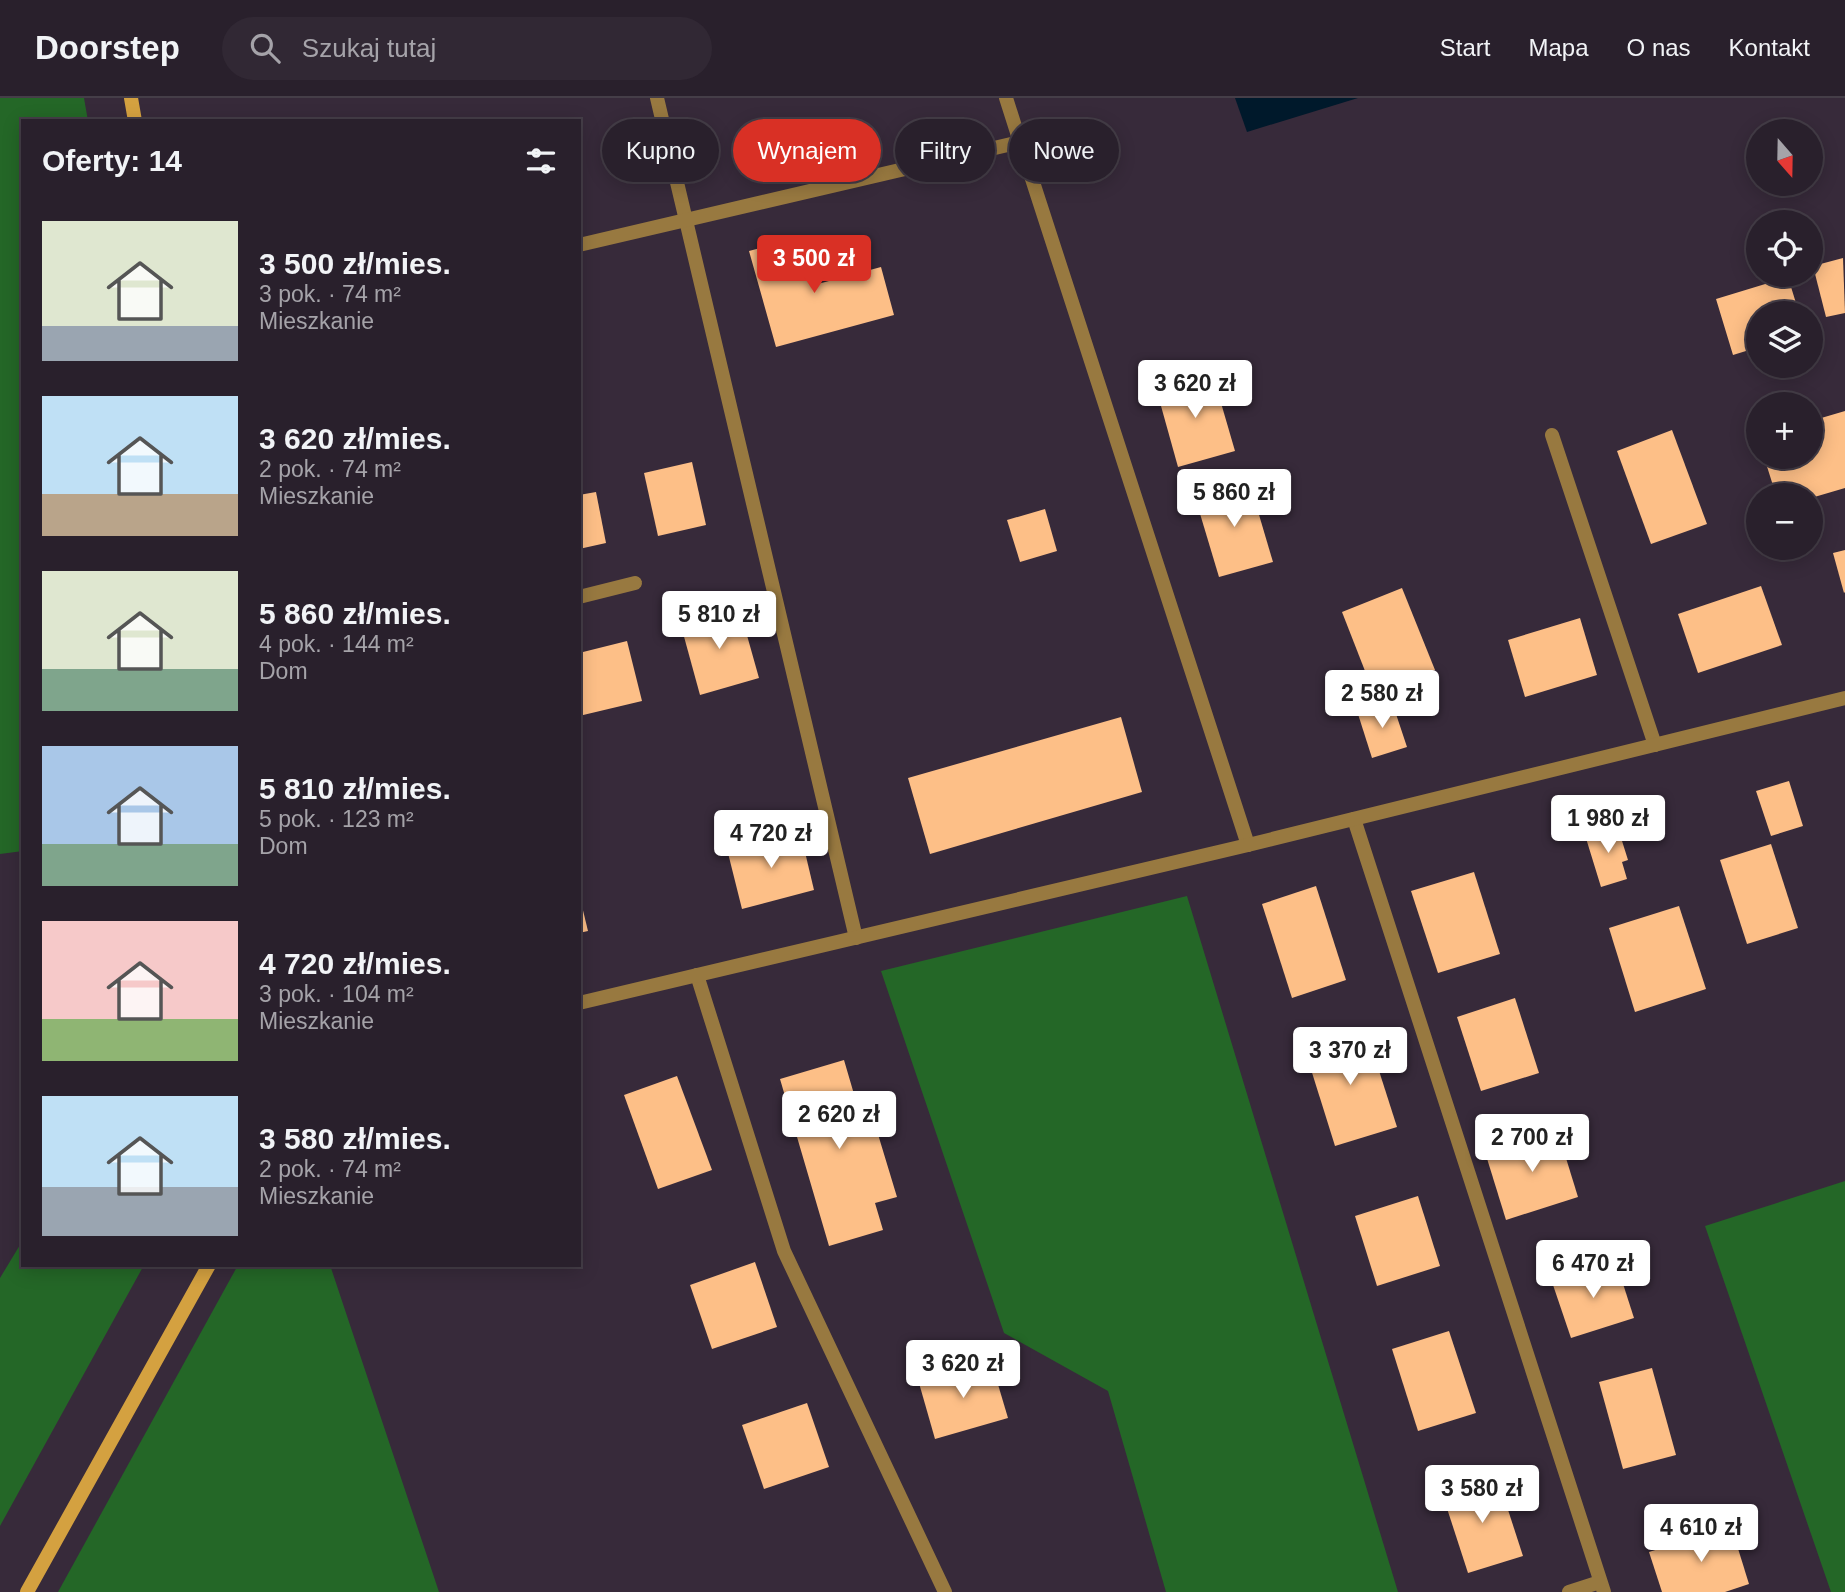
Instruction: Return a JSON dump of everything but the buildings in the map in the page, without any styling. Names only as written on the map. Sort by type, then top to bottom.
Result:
[{"type":"street","points":[[131,98],[135,119]]},
{"type":"street","points":[[657,98],[856,938]]},
{"type":"street","points":[[1006,98],[1013,119]]},
{"type":"street","points":[[581,245],[1009,145]]},
{"type":"street","points":[[1033,182],[1248,845]]},
{"type":"street","points":[[1552,435],[1656,745]]},
{"type":"street","points":[[581,596],[635,583]]},
{"type":"street","points":[[581,1003],[1248,845],[1845,698]]},
{"type":"street","points":[[1354,819],[1602,1587],[1569,1592]]},
{"type":"street","points":[[697,975],[784,1251],[945,1592]]},
{"type":"street","points":[[27,1592],[208,1267]]},
{"type":"green space","points":[[0,98],[84,98],[88,119],[21,119],[21,851],[0,854]]},
{"type":"green space","points":[[1187,896],[1398,1592],[1166,1592],[1108,1391],[1004,1333],[881,971]]},
{"type":"green space","points":[[1845,1181],[1845,1592],[1831,1592],[1705,1226]]},
{"type":"green space","points":[[21,1243],[21,1267],[143,1267],[0,1526],[0,1278]]},
{"type":"green space","points":[[237,1267],[331,1267],[439,1592],[58,1592]]},
{"type":"water","points":[[1235,98],[1358,98],[1247,132]]}]
